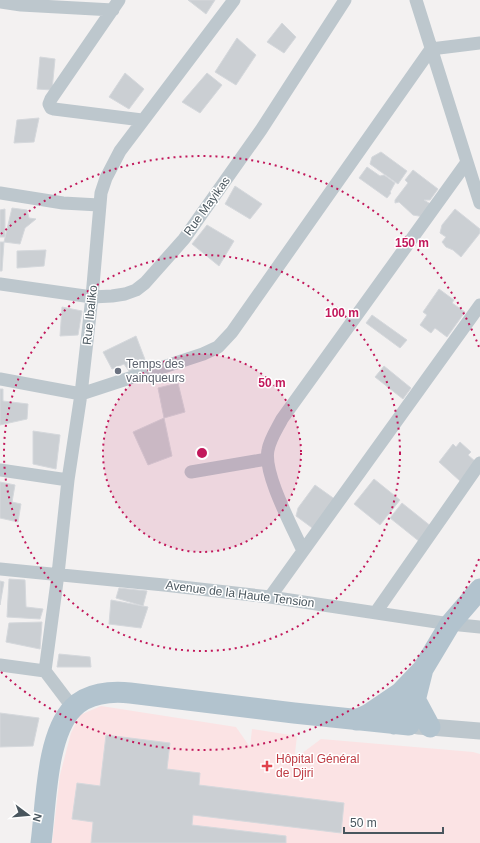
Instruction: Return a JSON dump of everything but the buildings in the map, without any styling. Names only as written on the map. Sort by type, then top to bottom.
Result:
[{"type":"main road","points":[[41,843],[49,770],[55,738],[63,721],[73,708],[84,700],[100,694],[115,692],[401,725],[407,696],[450,624],[480,589]]},
{"type":"main road","points":[[356,720],[407,696]]},
{"type":"main road","points":[[407,696],[430,727]]},
{"type":"street","name":"Rue Ibaliko","points":[[46,670],[68,480],[81,394],[92,297],[99,205],[103,186],[120,152],[142,120],[234,0]]},
{"type":"street","name":"Rue Mayikas","points":[[0,284],[92,297],[125,294],[136,290],[145,283],[179,245],[261,130],[345,0]]},
{"type":"street","points":[[416,0],[480,203]]},
{"type":"street","points":[[0,2],[21,5],[116,5]]},
{"type":"street","points":[[116,5],[49,104],[51,108],[54,109],[142,120]]},
{"type":"street","points":[[0,379],[81,394],[218,348],[232,332],[431,49],[480,43]]},
{"type":"street","points":[[303,551],[271,481],[267,459],[267,452],[270,442],[282,419],[467,162]]},
{"type":"street","points":[[0,193],[62,203],[99,205]]},
{"type":"street","points":[[270,597],[480,305]]},
{"type":"street","points":[[191,472],[267,459]]},
{"type":"street","points":[[376,612],[480,463]]},
{"type":"street","points":[[0,470],[68,480]]},
{"type":"street","name":"Avenue de la Haute Tension","points":[[0,569],[270,597],[450,624],[480,626]]},
{"type":"street","points":[[0,665],[46,670],[73,708]]},
{"type":"street","points":[[401,725],[480,731]]},
{"type":"shaded area","name":"Hôpital Général de Djiri","points":[[101,706],[236,727],[250,747],[252,729],[297,736],[295,753],[297,757],[321,739],[473,752],[480,754],[480,843],[52,843],[60,775],[71,733],[80,715]]},
{"type":"place","name":"Temps des vainqueurs","points":[[118,371]]},
{"type":"place","name":"Hôpital Général de Djiri","points":[[267,766]]}]
